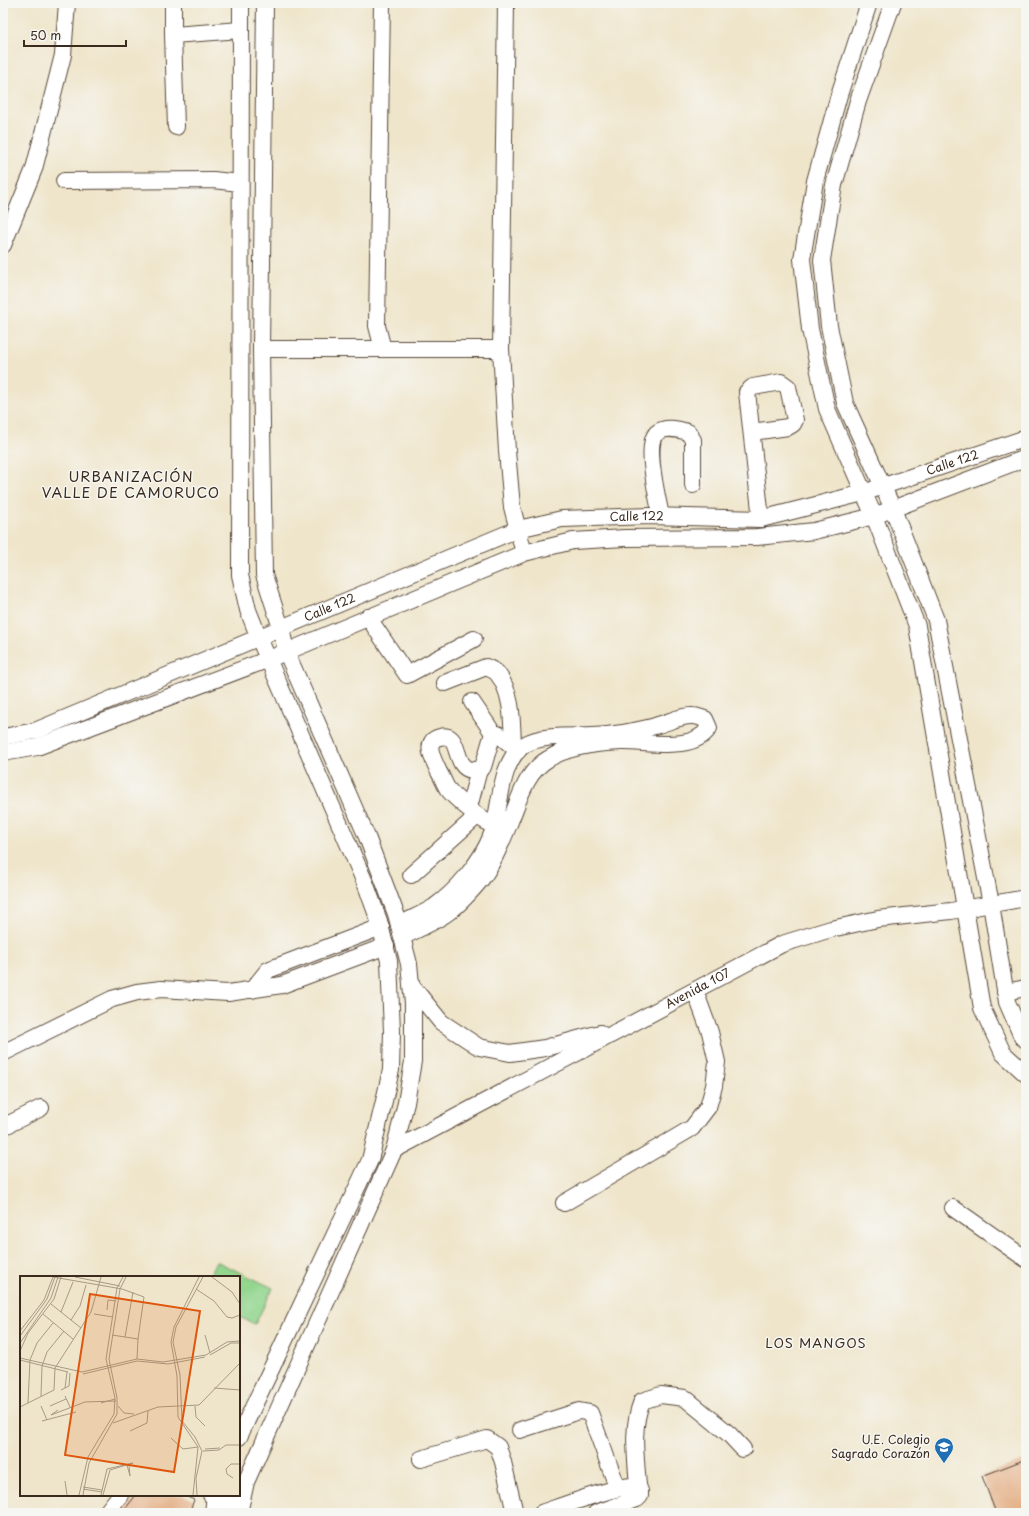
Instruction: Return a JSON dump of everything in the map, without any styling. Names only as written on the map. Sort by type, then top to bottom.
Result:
[{"type":"street","points":[[3,245],[34,169],[63,55],[67,3]]},
{"type":"street","points":[[173,3],[176,127]]},
{"type":"street","points":[[240,1435],[370,1160],[391,1070],[392,1031],[390,961],[366,885],[259,638],[248,610],[240,575],[241,3]]},
{"type":"street","points":[[213,1513],[214,1496],[239,1511],[246,1482],[394,1150],[406,1103],[413,1061],[413,1003],[409,964],[400,931],[367,838],[286,651],[281,628],[264,575],[261,349],[265,3]]},
{"type":"street","points":[[382,3],[377,326],[383,349]]},
{"type":"street","points":[[506,3],[501,349],[512,507],[524,553]]},
{"type":"street","points":[[869,3],[839,96],[816,181],[802,260],[810,329],[827,409],[874,516],[917,626],[982,1008],[1003,1053],[1026,1074]]},
{"type":"street","points":[[893,3],[858,101],[834,185],[822,260],[829,326],[845,403],[893,509],[936,620],[992,904],[1007,1002],[1022,1037],[1026,1040]]},
{"type":"street","points":[[173,35],[241,30]]},
{"type":"street","points":[[64,180],[213,180],[240,183]]},
{"type":"street","points":[[261,349],[501,349]]},
{"type":"street","points":[[240,387],[262,387]]},
{"type":"street","points":[[661,516],[653,475],[652,439],[657,432],[666,429],[678,429],[688,432],[691,436],[693,440],[693,485]]},
{"type":"street","points":[[752,432],[761,519]]},
{"type":"street","name":"Calle 122","points":[[3,737],[35,731],[518,530],[562,519],[661,516],[761,519],[863,493],[1026,438]]},
{"type":"street","name":"Calle 122","points":[[3,753],[37,747],[269,659],[524,553],[573,542],[625,538],[757,537],[814,531],[874,516],[1026,458]]},
{"type":"street","points":[[368,618],[407,675],[474,639]]},
{"type":"street","points":[[400,931],[434,907],[455,888],[476,865],[492,835],[504,778],[514,756],[515,749],[511,710],[507,692],[496,672],[486,667],[445,683]]},
{"type":"street","points":[[472,702],[493,733],[498,734],[515,749]]},
{"type":"street","points":[[400,931],[450,911],[485,874],[502,841],[522,789],[533,771],[547,759],[565,750],[620,742],[671,745],[692,741],[705,735],[709,728],[705,718],[693,716],[678,718],[657,726],[624,733],[538,740],[515,749]]},
{"type":"street","points":[[657,726],[657,743]]},
{"type":"street","points":[[493,733],[486,762],[479,770],[469,770],[462,765],[455,742],[452,739],[443,736],[436,738],[430,744],[430,749],[432,758],[446,787],[473,812],[494,827]]},
{"type":"street","points":[[411,874],[473,812],[479,770]]},
{"type":"street","name":"Avenida 107","points":[[394,1150],[782,944],[831,929],[878,919],[952,911],[1026,898]]},
{"type":"street","points":[[252,990],[268,970],[380,927]]},
{"type":"street","points":[[3,1053],[112,999],[137,992],[161,989],[228,993],[282,985],[386,946]]},
{"type":"street","points":[[411,985],[441,1022],[479,1047],[510,1053],[545,1048],[628,1025]]},
{"type":"street","points":[[1005,992],[1026,988]]},
{"type":"street","points":[[564,1203],[692,1128],[708,1107],[714,1086],[717,1062],[710,1032],[695,991]]},
{"type":"street","points":[[3,1127],[41,1108]]},
{"type":"street","points":[[953,1208],[1026,1259]]},
{"type":"street","points":[[603,1512],[637,1499],[640,1496],[634,1436],[637,1412],[642,1401],[661,1395],[685,1398],[729,1434],[743,1449]]},
{"type":"street","points":[[520,1430],[579,1411],[590,1413],[615,1481],[615,1489]]},
{"type":"street","points":[[421,1459],[487,1440],[498,1447],[504,1462],[515,1513]]},
{"type":"street","points":[[541,1513],[615,1489],[634,1485],[638,1486]]},
{"type":"street","points":[[106,1513],[119,1496]]},
{"type":"green space","points":[[216,1261],[273,1288],[255,1324],[240,1317],[240,1276],[208,1276]]},
{"type":"building","points":[[1026,1459],[1026,1513],[996,1513],[982,1476]]},
{"type":"building","points":[[135,1496],[185,1496],[194,1500],[189,1513],[122,1513]]},
{"type":"place","name":"U.E. Colegio Sagrado Corazón","points":[[944,1464]]},
{"type":"district","name":"URBANIZACIÓN VALLE DE CAMORUCO","points":[[131,486]]},
{"type":"district","name":"LOS MANGOS","points":[[816,1343]]}]
